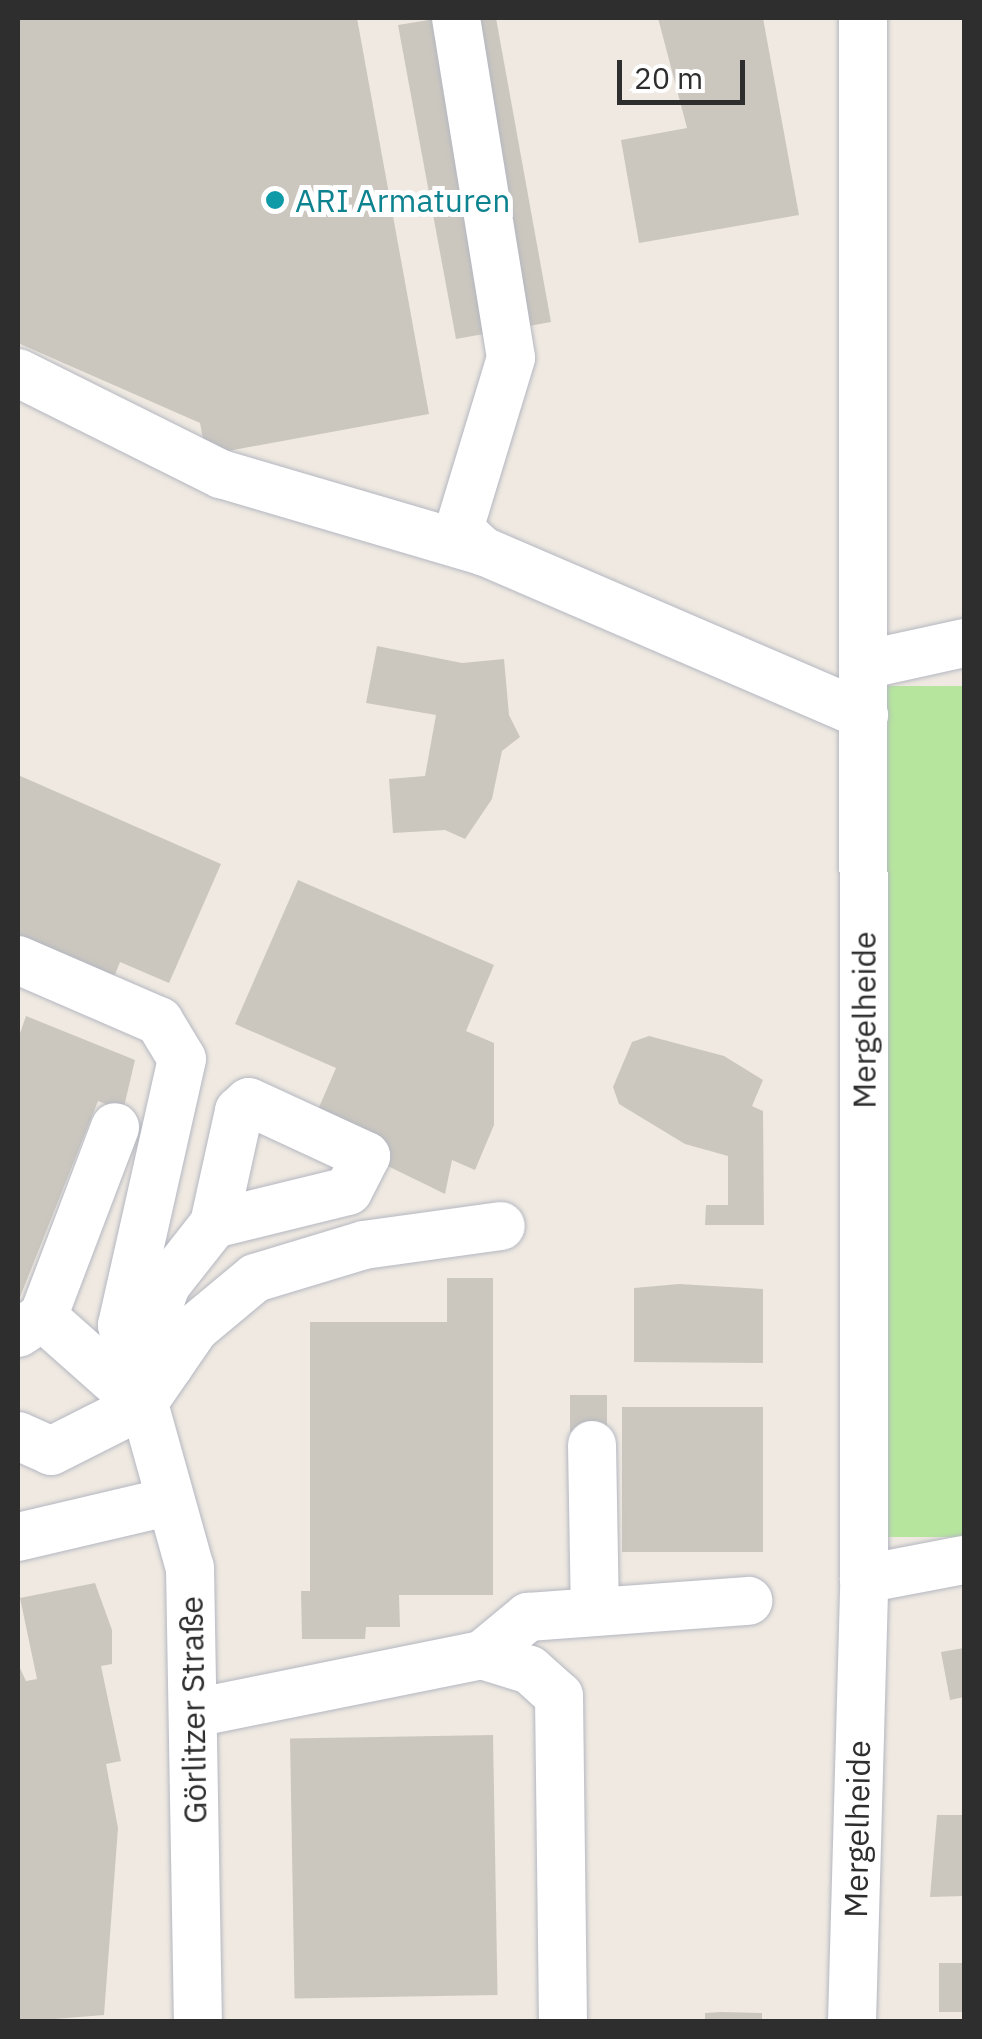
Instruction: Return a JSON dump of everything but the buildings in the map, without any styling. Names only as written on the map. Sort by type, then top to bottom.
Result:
[{"type":"street","points":[[456,18],[511,358],[458,509],[458,529],[483,551]]},
{"type":"street","name":"Mergelheide","points":[[852,2022],[864,1579],[863,18]]},
{"type":"street","points":[[18,373],[220,474],[483,551],[864,716]]},
{"type":"street","points":[[864,664],[964,643]]},
{"type":"street","name":"Görlitzer Straße","points":[[18,960],[159,1021],[182,1059],[122,1325],[190,1568],[198,2022]]},
{"type":"street","points":[[115,1127],[30,1325],[142,1405]]},
{"type":"street","points":[[169,1366],[152,1325],[166,1285],[214,1224]]},
{"type":"street","points":[[18,1436],[50,1452],[142,1405],[195,1328],[255,1278],[364,1245],[501,1226]]},
{"type":"street","points":[[592,1445],[595,1612]]},
{"type":"street","points":[[18,1537],[170,1501]]},
{"type":"street","points":[[864,1579],[964,1560]]},
{"type":"street","points":[[194,1712],[482,1655],[528,1617],[748,1601]]},
{"type":"street","points":[[482,1655],[530,1670],[559,1696],[563,2022]]},
{"type":"green space","points":[[887,686],[964,686],[964,1537],[887,1537]]},
{"type":"place","name":"ARI Armaturen","points":[[275,200]]}]
